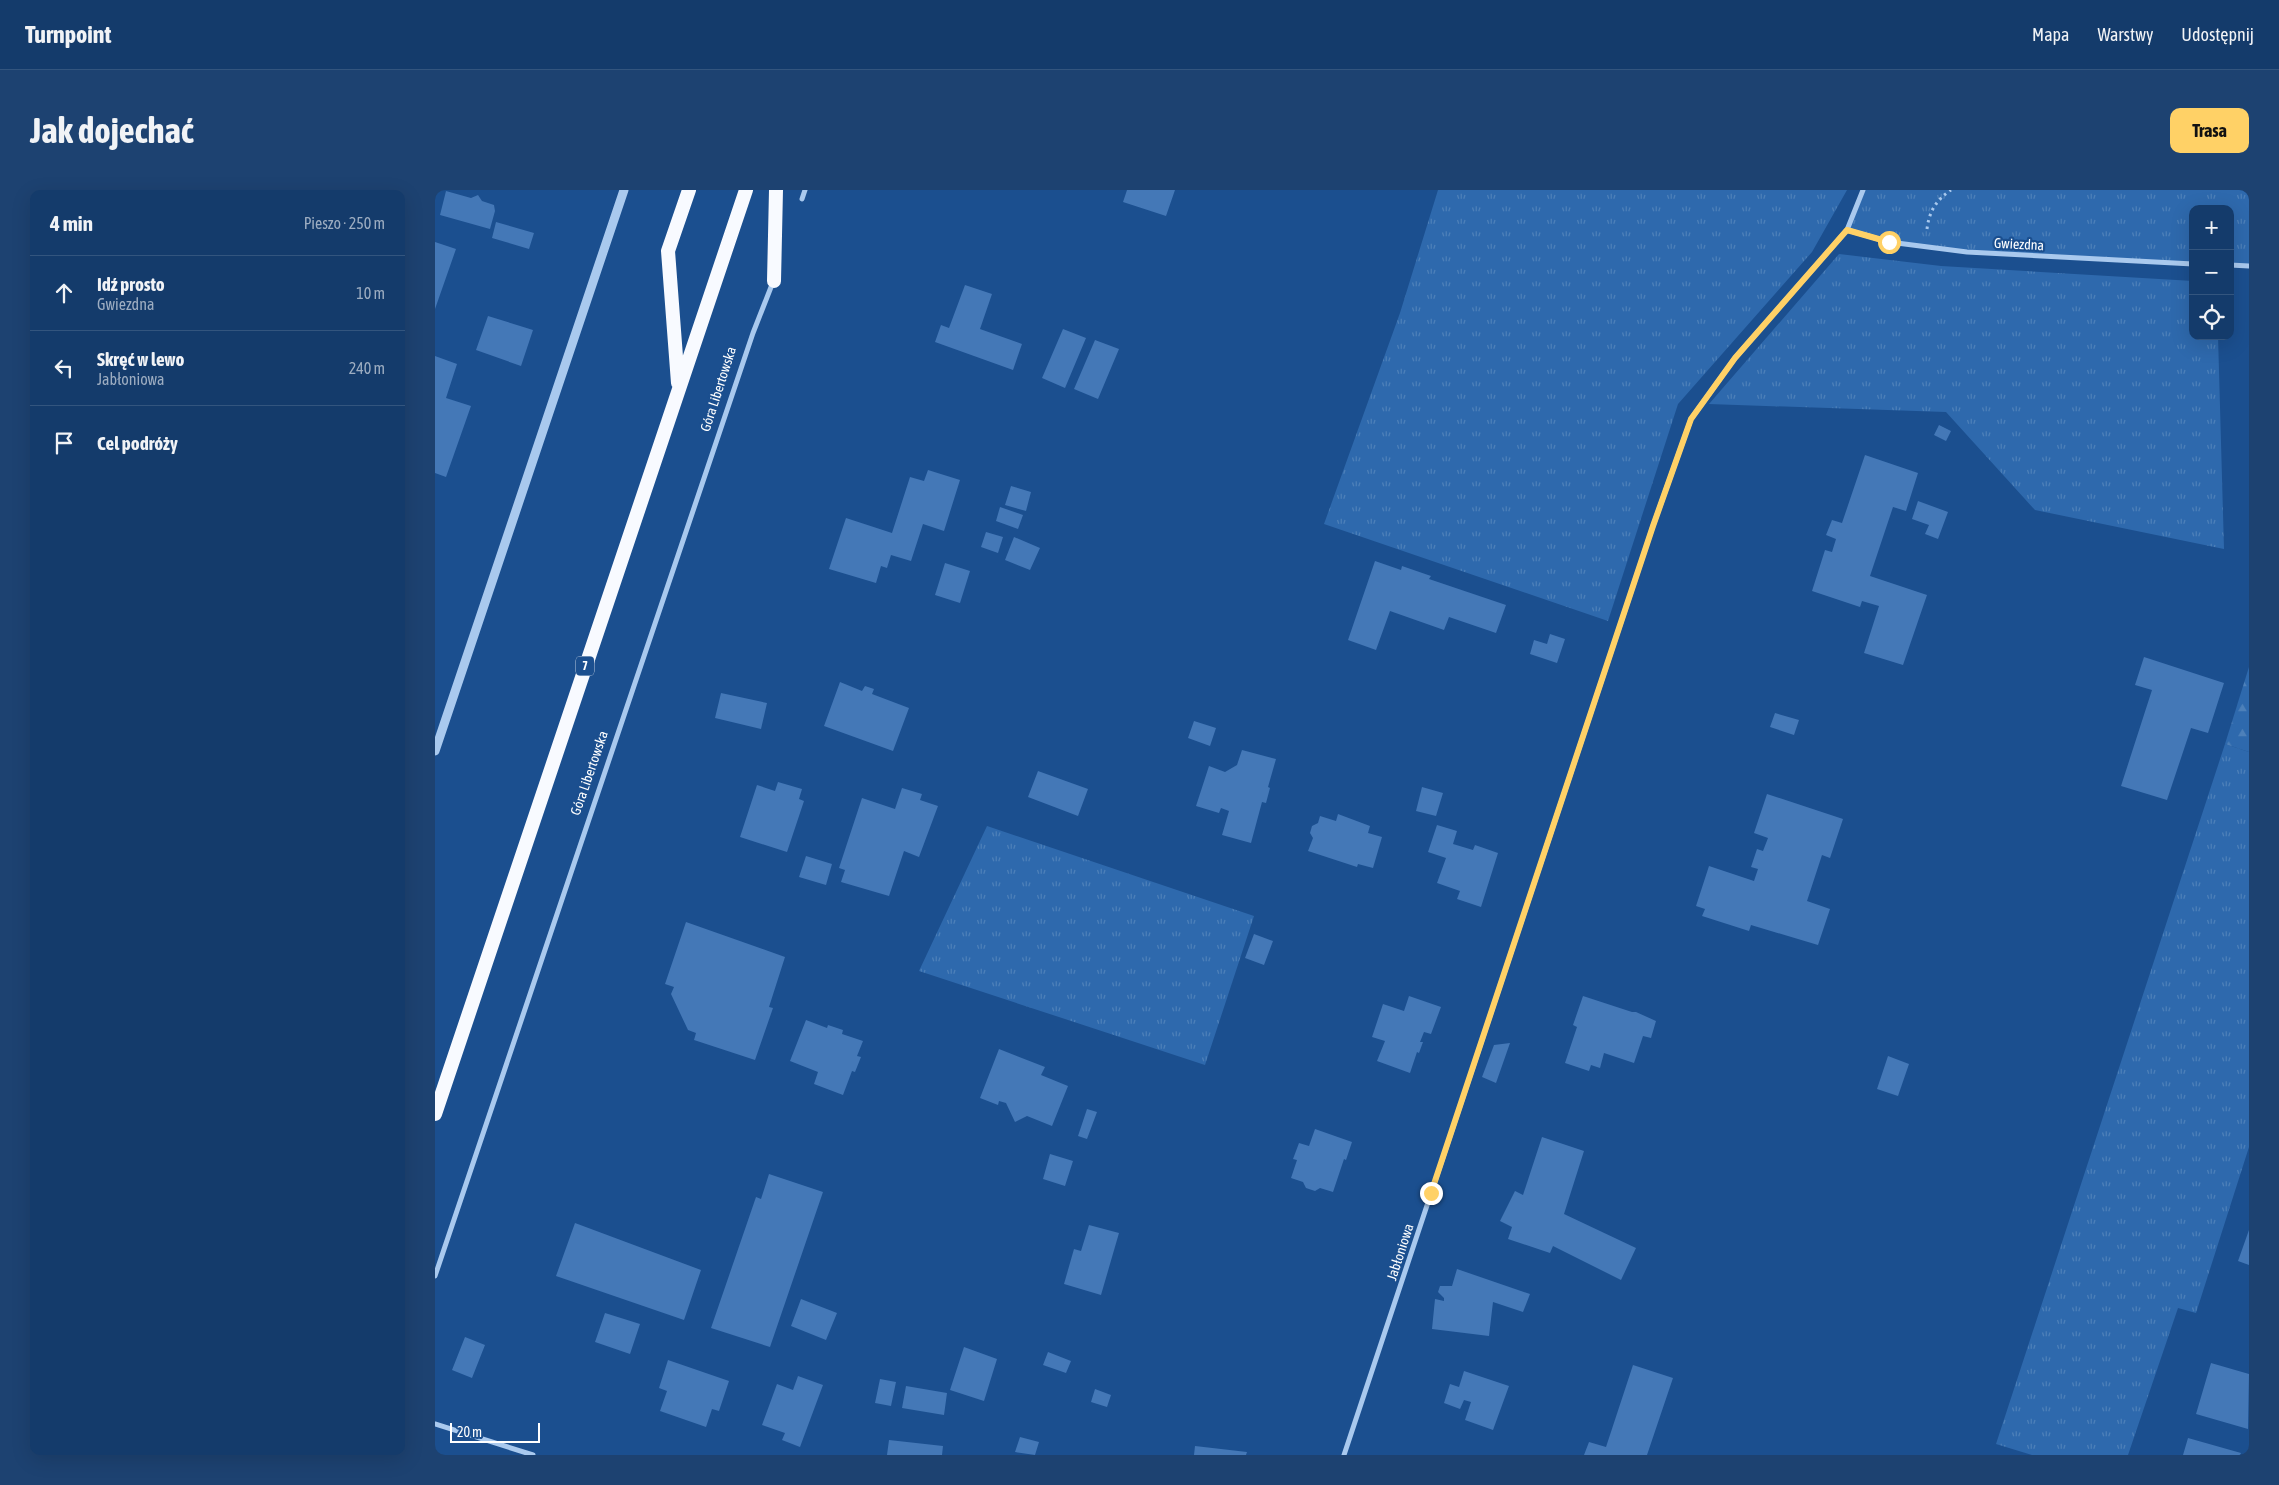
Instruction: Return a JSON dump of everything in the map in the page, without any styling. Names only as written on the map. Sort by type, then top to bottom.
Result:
[{"type":"highway","name":"7","points":[[679,389],[668,251],[689,190]]},
{"type":"highway","name":"7","points":[[435,1114],[745,190]]},
{"type":"highway","points":[[774,281],[776,190]]},
{"type":"street","points":[[435,751],[624,190]]},
{"type":"street","points":[[802,199],[805,190]]},
{"type":"street","name":"Jabłoniowa","points":[[1344,1455],[1653,526],[1691,419],[1735,358],[1847,230],[1863,190]]},
{"type":"street","name":"Gwiezdna","points":[[1847,230],[1889,242],[1967,252],[2189,264]]},
{"type":"street","points":[[2234,266],[2249,266]]},
{"type":"street","name":"Góra Libertowska","points":[[435,1276],[753,333],[774,281]]},
{"type":"street","points":[[435,1424],[533,1455]]},
{"type":"path","points":[[1925,247],[1929,217],[1939,198],[1951,190]]},
{"type":"green space","points":[[1438,190],[1847,190],[1812,252],[1678,404],[1608,621],[1324,524],[1400,313]]},
{"type":"green space","points":[[1863,190],[2249,190],[2249,266],[2234,265],[2234,205],[2189,205],[2189,264],[1967,252],[1889,242],[1847,230]]},
{"type":"green space","points":[[1839,254],[1941,266],[2189,281],[2189,340],[2218,340],[2224,549],[2035,510],[1946,412],[1709,404]]},
{"type":"green space","points":[[2249,667],[2249,752],[2225,744]]},
{"type":"green space","points":[[2225,744],[2249,752],[2249,1147],[2196,1313],[2178,1308],[2128,1455],[2032,1455],[1996,1444]]},
{"type":"green space","points":[[987,826],[1254,916],[1205,1065],[919,971]]},
{"type":"building","points":[[1127,190],[1175,190],[1166,216],[1123,202]]},
{"type":"building","points":[[446,191],[471,198],[478,195],[482,201],[494,205],[495,211],[490,229],[440,215]]},
{"type":"building","points":[[496,222],[534,233],[529,249],[492,238]]},
{"type":"building","points":[[435,242],[456,249],[435,309]]},
{"type":"building","points":[[965,285],[992,294],[980,329],[1022,344],[1013,370],[935,342],[941,325],[949,328]]},
{"type":"building","points":[[488,316],[533,330],[521,366],[476,350]]},
{"type":"building","points":[[1063,329],[1086,338],[1065,388],[1042,378]]},
{"type":"building","points":[[1095,340],[1119,349],[1098,399],[1074,389]]},
{"type":"building","points":[[435,356],[457,364],[446,398],[471,406],[446,477],[435,473]]},
{"type":"building","points":[[1939,425],[1951,431],[1946,441],[1934,435]]},
{"type":"building","points":[[1865,455],[1918,473],[1906,511],[1893,507],[1870,576],[1927,595],[1903,665],[1864,653],[1879,606],[1862,601],[1860,607],[1812,591],[1825,550],[1832,552],[1836,539],[1826,535],[1832,520],[1842,523]]},
{"type":"building","points":[[928,470],[960,480],[944,531],[923,524],[911,561],[891,555],[887,568],[881,566],[876,583],[829,569],[846,518],[892,533],[910,477],[924,481]]},
{"type":"building","points":[[1011,486],[1031,492],[1026,511],[1005,505]]},
{"type":"building","points":[[1918,501],[1948,512],[1938,539],[1925,534],[1929,525],[1912,519]]},
{"type":"building","points":[[1000,507],[1023,515],[1018,529],[996,521]]},
{"type":"building","points":[[986,532],[1003,537],[998,553],[981,547]]},
{"type":"building","points":[[1014,537],[1040,548],[1030,570],[1005,560]]},
{"type":"building","points":[[1375,561],[1401,570],[1402,566],[1431,576],[1429,579],[1506,605],[1496,633],[1449,617],[1444,630],[1390,611],[1376,650],[1348,640]]},
{"type":"building","points":[[945,563],[970,571],[960,603],[935,595]]},
{"type":"building","points":[[1550,634],[1565,639],[1557,663],[1530,654],[1534,640],[1547,644]]},
{"type":"building","points":[[2144,657],[2224,683],[2208,733],[2191,728],[2167,800],[2121,786],[2152,690],[2135,685]]},
{"type":"building","points":[[840,682],[862,691],[865,686],[874,689],[872,694],[909,708],[893,751],[824,726]]},
{"type":"building","points":[[721,693],[767,703],[761,729],[715,718]]},
{"type":"building","points":[[1775,713],[1799,720],[1794,735],[1770,727]]},
{"type":"building","points":[[1194,721],[1216,728],[1210,746],[1188,738]]},
{"type":"building","points":[[1242,750],[1276,759],[1268,787],[1270,788],[1266,803],[1262,802],[1251,843],[1222,835],[1229,811],[1221,808],[1219,813],[1196,806],[1209,766],[1225,772],[1237,765]]},
{"type":"building","points":[[1038,771],[1088,789],[1078,816],[1028,797]]},
{"type":"building","points":[[778,782],[802,789],[799,799],[804,801],[787,852],[740,837],[757,785],[775,791]]},
{"type":"building","points":[[1422,787],[1443,793],[1436,816],[1416,811]]},
{"type":"building","points":[[902,788],[922,794],[920,800],[938,806],[919,857],[904,851],[889,896],[841,882],[845,870],[839,868],[862,798],[895,809]]},
{"type":"building","points":[[1767,794],[1843,819],[1830,858],[1822,855],[1807,901],[1830,909],[1818,945],[1751,925],[1749,931],[1702,916],[1705,909],[1696,906],[1709,866],[1754,881],[1758,869],[1751,867],[1757,849],[1763,851],[1768,838],[1754,833]]},
{"type":"building","points":[[1338,814],[1370,826],[1368,833],[1382,837],[1373,868],[1358,864],[1357,867],[1308,851],[1313,838],[1310,833],[1312,826],[1318,823],[1320,816],[1336,821]]},
{"type":"building","points":[[1437,825],[1457,831],[1453,844],[1473,850],[1475,845],[1498,853],[1481,907],[1457,899],[1460,891],[1437,883],[1446,858],[1428,852]]},
{"type":"building","points":[[806,856],[832,864],[826,885],[799,877]]},
{"type":"building","points":[[686,922],[785,957],[769,1007],[773,1008],[755,1060],[694,1040],[696,1033],[688,1030],[671,994],[674,987],[665,984]]},
{"type":"building","points":[[1254,934],[1273,941],[1264,965],[1245,958]]},
{"type":"building","points":[[1409,996],[1441,1007],[1431,1034],[1424,1032],[1420,1042],[1423,1042],[1419,1053],[1417,1052],[1410,1073],[1377,1061],[1385,1041],[1372,1037],[1383,1004],[1404,1011]]},
{"type":"building","points":[[1583,996],[1636,1012],[1656,1021],[1651,1038],[1643,1036],[1634,1063],[1604,1053],[1600,1068],[1591,1065],[1589,1071],[1565,1063],[1577,1027],[1573,1025]]},
{"type":"building","points":[[806,1020],[827,1028],[828,1025],[843,1030],[842,1034],[863,1041],[857,1056],[861,1057],[855,1072],[852,1071],[843,1095],[814,1084],[818,1072],[790,1061]]},
{"type":"building","points":[[1510,1043],[1496,1083],[1482,1077],[1494,1045]]},
{"type":"building","points":[[999,1049],[1045,1067],[1041,1075],[1068,1086],[1052,1126],[1027,1116],[1015,1122],[1006,1103],[999,1101],[998,1105],[980,1098]]},
{"type":"building","points":[[1888,1056],[1909,1064],[1898,1096],[1877,1089]]},
{"type":"building","points":[[1087,1109],[1097,1112],[1087,1139],[1078,1136]]},
{"type":"building","points":[[1315,1129],[1352,1142],[1333,1192],[1320,1188],[1315,1191],[1306,1188],[1303,1182],[1291,1178],[1297,1160],[1293,1159],[1299,1143],[1309,1146]]},
{"type":"building","points":[[1542,1137],[1584,1151],[1564,1214],[1636,1248],[1621,1280],[1553,1246],[1550,1253],[1508,1239],[1512,1227],[1500,1221],[1515,1191],[1523,1195]]},
{"type":"building","points":[[1050,1154],[1073,1161],[1065,1186],[1043,1179]]},
{"type":"building","points":[[769,1174],[823,1192],[770,1347],[711,1328],[756,1197],[761,1199]]},
{"type":"building","points":[[575,1223],[701,1270],[684,1320],[556,1276]]},
{"type":"building","points":[[1089,1225],[1119,1233],[1101,1295],[1064,1284],[1074,1249],[1081,1251]]},
{"type":"building","points":[[2249,1230],[2249,1265],[2238,1261]]},
{"type":"building","points":[[1457,1269],[1530,1294],[1523,1312],[1493,1302],[1489,1336],[1432,1329],[1435,1299],[1444,1301],[1444,1298],[1438,1292],[1440,1286],[1452,1286]]},
{"type":"building","points":[[801,1299],[837,1313],[826,1340],[791,1326]]},
{"type":"building","points":[[605,1313],[640,1324],[630,1354],[595,1342]]},
{"type":"building","points":[[465,1337],[485,1345],[472,1378],[452,1370]]},
{"type":"building","points":[[964,1347],[997,1359],[984,1401],[950,1390]]},
{"type":"building","points":[[1048,1352],[1071,1361],[1066,1373],[1043,1365]]},
{"type":"building","points":[[668,1360],[729,1381],[719,1411],[712,1409],[706,1427],[660,1411],[667,1391],[659,1388]]},
{"type":"building","points":[[2211,1363],[2249,1374],[2248,1429],[2196,1414]]},
{"type":"building","points":[[1633,1365],[1673,1378],[1647,1455],[1584,1455],[1589,1442],[1606,1447]]},
{"type":"building","points":[[1464,1371],[1509,1386],[1493,1430],[1465,1420],[1471,1402],[1464,1400],[1460,1409],[1444,1403],[1450,1384],[1459,1387]]},
{"type":"building","points":[[798,1376],[823,1385],[800,1447],[782,1440],[785,1433],[762,1425],[777,1384],[793,1390]]},
{"type":"building","points":[[880,1379],[896,1382],[891,1406],[875,1403]]},
{"type":"building","points":[[906,1386],[947,1393],[944,1415],[902,1408]]},
{"type":"building","points":[[1095,1389],[1111,1395],[1107,1407],[1091,1402]]},
{"type":"building","points":[[1020,1437],[1039,1442],[1035,1455],[1015,1452]]},
{"type":"building","points":[[2188,1438],[2241,1453],[2240,1455],[2183,1455]]},
{"type":"building","points":[[889,1440],[943,1446],[942,1455],[887,1455]]},
{"type":"building","points":[[1195,1446],[1247,1452],[1246,1455],[1194,1455]]},
{"type":"route","points":[[1431,1193],[1653,526],[1691,419],[1735,358],[1847,230],[1889,242]]}]
